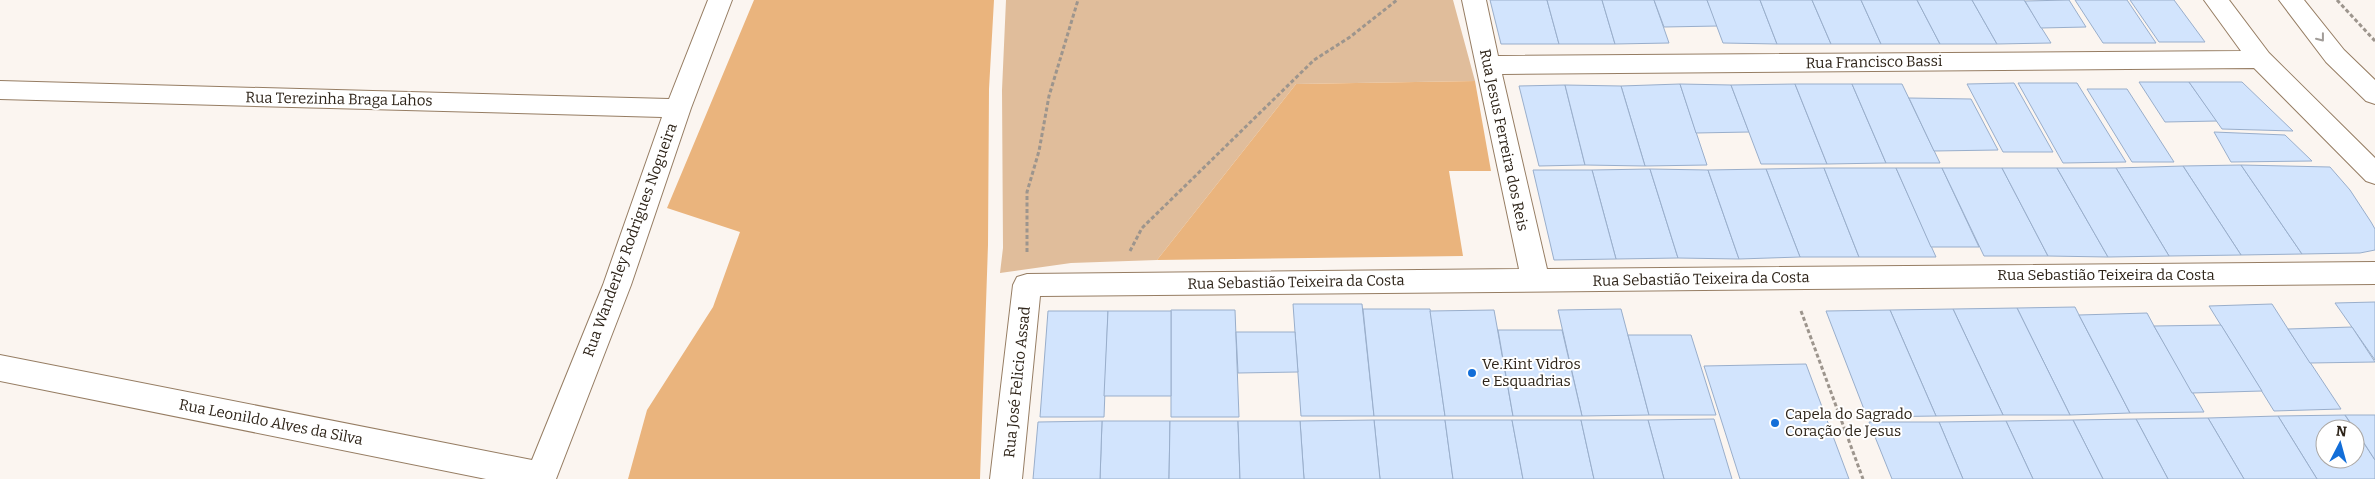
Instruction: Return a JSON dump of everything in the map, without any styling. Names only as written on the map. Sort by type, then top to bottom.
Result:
[{"type":"street","name":"Rua Wanderley Rodrigues Nogueira","points":[[541,478],[617,285],[678,108],[720,0]]},
{"type":"street","name":"Rua Jesus Ferreira dos Reis","points":[[1474,0],[1535,280]]},
{"type":"street","points":[[2216,0],[2260,59],[2375,174]]},
{"type":"street","points":[[2291,0],[2335,56],[2375,96]]},
{"type":"street","name":"Rua Francisco Bassi","points":[[1488,66],[2260,59]]},
{"type":"street","name":"Rua Terezinha Braga Lahos","points":[[0,90],[678,108]]},
{"type":"street","name":"Rua Sebastião Teixeira da Costa","points":[[1027,285],[2375,273]]},
{"type":"street","name":"Rua José Felicio Assad","points":[[1006,479],[1027,285]]},
{"type":"street","name":"Rua Leonildo Alves da Silva","points":[[0,368],[541,478]]},
{"type":"path","points":[[1027,285],[1027,192],[1040,151],[1049,96],[1078,0]]},
{"type":"path","points":[[1122,284],[1131,247],[1142,228],[1314,60],[1350,37],[1397,0]]},
{"type":"path","points":[[2337,0],[2375,41]]},
{"type":"path","points":[[1789,278],[1863,479]]},
{"type":"shaded area","points":[[754,0],[994,0],[989,89],[988,245],[980,479],[628,479],[647,410],[713,307],[740,232],[667,208]]},
{"type":"shaded area","points":[[1006,0],[1453,0],[1475,81],[1296,84],[1157,260],[1071,263],[1000,273],[1003,248],[1002,90]]},
{"type":"shaded area","points":[[1475,81],[1491,171],[1449,171],[1463,256],[1157,260],[1296,84]]},
{"type":"building","points":[[1490,0],[1547,0],[1559,44],[1501,44]]},
{"type":"building","points":[[1547,0],[1602,0],[1615,44],[1559,44]]},
{"type":"building","points":[[1602,0],[1654,0],[1669,43],[1615,44]]},
{"type":"building","points":[[1654,0],[1707,0],[1718,26],[1664,27]]},
{"type":"building","points":[[1707,0],[1760,0],[1777,44],[1723,43]]},
{"type":"building","points":[[1760,0],[1812,0],[1831,44],[1777,44]]},
{"type":"building","points":[[1812,0],[1861,0],[1881,44],[1831,44]]},
{"type":"building","points":[[1861,0],[1917,0],[1940,44],[1881,44]]},
{"type":"building","points":[[1917,0],[1972,0],[1997,44],[1940,44]]},
{"type":"building","points":[[1972,0],[2024,0],[2051,43],[1997,44]]},
{"type":"building","points":[[2069,0],[2086,27],[2041,28],[2025,1]]},
{"type":"building","points":[[2075,0],[2127,0],[2156,43],[2103,43]]},
{"type":"building","points":[[2130,0],[2174,0],[2205,42],[2159,42]]},
{"type":"building","points":[[2139,82],[2189,82],[2217,121],[2165,122]]},
{"type":"building","points":[[2189,82],[2242,82],[2293,131],[2222,129]]},
{"type":"building","points":[[2014,83],[2053,152],[2003,152],[1967,84]]},
{"type":"building","points":[[2018,83],[2077,83],[2126,162],[2063,163]]},
{"type":"building","points":[[1680,84],[1707,165],[1645,166],[1621,86]]},
{"type":"building","points":[[1680,84],[1731,85],[1749,132],[1696,133]]},
{"type":"building","points":[[1795,84],[1827,164],[1761,164],[1731,85]]},
{"type":"building","points":[[1795,84],[1852,84],[1886,163],[1827,164]]},
{"type":"building","points":[[1852,84],[1902,84],[1940,163],[1886,163]]},
{"type":"building","points":[[1565,85],[1585,165],[1539,166],[1519,86]]},
{"type":"building","points":[[1565,85],[1621,86],[1645,166],[1585,165]]},
{"type":"building","points":[[2087,89],[2127,89],[2174,162],[2132,162]]},
{"type":"building","points":[[1909,98],[1971,99],[1998,150],[1934,151]]},
{"type":"building","points":[[2214,132],[2285,135],[2312,161],[2231,162]]},
{"type":"building","points":[[2241,165],[2302,254],[2241,255],[2183,166]]},
{"type":"building","points":[[2241,165],[2330,167],[2350,190],[2375,229],[2375,250],[2360,253],[2302,254]]},
{"type":"building","points":[[2183,166],[2241,255],[2169,256],[2116,168]]},
{"type":"building","points":[[1824,168],[1859,257],[1800,257],[1766,169]]},
{"type":"building","points":[[1824,168],[1896,168],[1936,257],[1859,257]]},
{"type":"building","points":[[1896,168],[1942,168],[1979,247],[1931,247]]},
{"type":"building","points":[[1942,168],[2002,168],[2048,256],[1984,256]]},
{"type":"building","points":[[2002,168],[2057,168],[2108,257],[2048,256]]},
{"type":"building","points":[[2057,168],[2116,168],[2169,256],[2108,257]]},
{"type":"building","points":[[1650,169],[1678,258],[1616,259],[1592,170]]},
{"type":"building","points":[[1650,169],[1708,170],[1739,259],[1678,258]]},
{"type":"building","points":[[1766,169],[1800,257],[1739,259],[1708,170]]},
{"type":"building","points":[[1533,170],[1592,170],[1616,259],[1554,260]]},
{"type":"building","points":[[2375,302],[2375,360],[2335,303]]},
{"type":"building","points":[[1293,304],[1362,304],[1374,416],[1301,416]]},
{"type":"building","points":[[2272,304],[2341,409],[2274,411],[2209,306]]},
{"type":"building","points":[[2075,307],[2130,413],[2070,415],[2017,308]]},
{"type":"building","points":[[2017,308],[2070,415],[2003,415],[1953,309]]},
{"type":"building","points":[[1363,309],[1430,309],[1445,416],[1374,416]]},
{"type":"building","points":[[1621,309],[1649,415],[1582,416],[1558,310]]},
{"type":"building","points":[[1953,309],[2003,415],[1936,416],[1890,310]]},
{"type":"building","points":[[1171,310],[1235,310],[1239,417],[1171,417]]},
{"type":"building","name":"Ve.Kint Vidros e Esquadrias","points":[[1494,310],[1513,416],[1445,416],[1430,311]]},
{"type":"building","points":[[1890,310],[1936,416],[1867,417],[1826,311]]},
{"type":"building","points":[[1048,311],[1108,311],[1104,417],[1040,417]]},
{"type":"building","points":[[1108,311],[1171,311],[1171,396],[1104,396]]},
{"type":"building","points":[[2147,313],[2204,412],[2130,413],[2079,315]]},
{"type":"building","points":[[2221,325],[2262,391],[2192,393],[2154,326]]},
{"type":"building","points":[[2352,327],[2375,362],[2310,363],[2288,329]]},
{"type":"building","points":[[1498,330],[1562,330],[1582,416],[1513,416]]},
{"type":"building","points":[[1236,332],[1295,332],[1298,372],[1238,373]]},
{"type":"building","points":[[1628,335],[1691,335],[1716,415],[1649,415]]},
{"type":"building","name":"Capela do Sagrado Coração de Jesus","points":[[1806,364],[1849,479],[1740,479],[1704,366]]},
{"type":"building","points":[[2345,415],[2348,419],[2315,419],[2315,469],[2365,469],[2365,445],[2375,460],[2375,479],[2317,479],[2278,416]]},
{"type":"building","points":[[2345,415],[2375,415],[2375,460],[2365,444],[2365,419],[2348,419]]},
{"type":"building","points":[[2278,416],[2317,479],[2244,479],[2208,418]]},
{"type":"building","points":[[2208,418],[2244,479],[2168,479],[2136,419]]},
{"type":"building","points":[[1714,419],[1732,479],[1664,479],[1648,420]]},
{"type":"building","points":[[2136,419],[2168,479],[2103,479],[2073,420]]},
{"type":"building","points":[[1374,420],[1445,420],[1453,479],[1380,479]]},
{"type":"building","points":[[1374,420],[1380,479],[1304,479],[1300,421]]},
{"type":"building","points":[[1445,420],[1512,420],[1523,479],[1453,479]]},
{"type":"building","points":[[1512,420],[1581,420],[1594,479],[1523,479]]},
{"type":"building","points":[[1581,420],[1648,420],[1664,479],[1594,479]]},
{"type":"building","points":[[2073,420],[2103,479],[2033,479],[2006,421]]},
{"type":"building","points":[[1102,421],[1170,421],[1169,479],[1100,479]]},
{"type":"building","points":[[1102,421],[1100,479],[1033,479],[1038,422]]},
{"type":"building","points":[[1170,421],[1238,421],[1240,479],[1169,479]]},
{"type":"building","points":[[1238,421],[1300,421],[1304,479],[1240,479]]},
{"type":"building","points":[[2006,421],[2033,479],[1963,479],[1939,422]]},
{"type":"building","points":[[1869,422],[1939,422],[1963,479],[1892,479]]},
{"type":"place","name":"Ve.Kint Vidros e Esquadrias","points":[[1472,373]]},
{"type":"place","name":"Capela do Sagrado Coração de Jesus","points":[[1775,423]]}]
